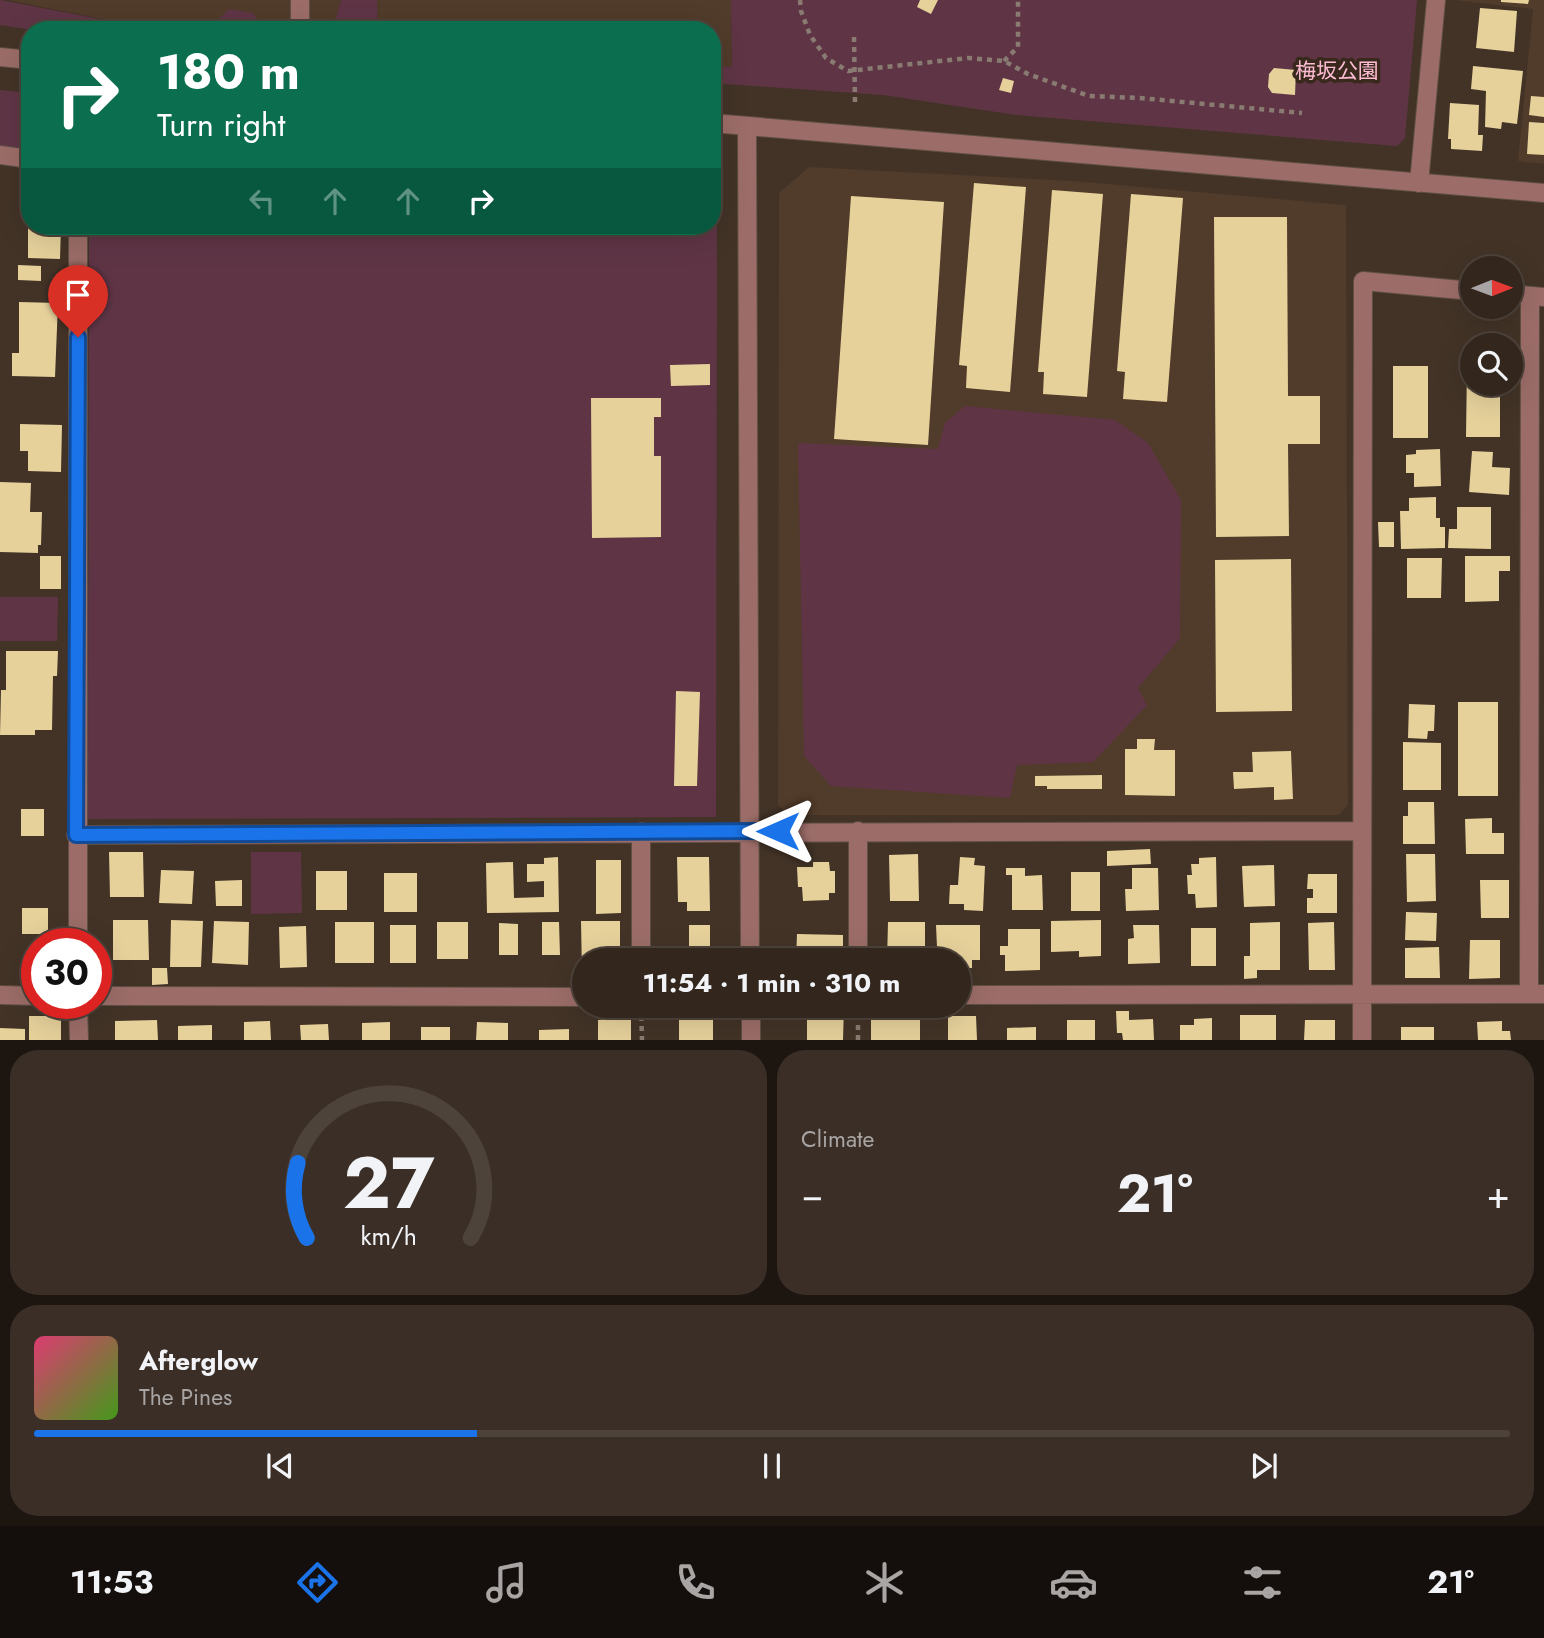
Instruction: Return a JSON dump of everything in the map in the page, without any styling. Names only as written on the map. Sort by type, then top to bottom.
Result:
[{"type":"street","points":[[1419,183],[1436,0]]},
{"type":"street","points":[[300,2],[300,21]]},
{"type":"street","points":[[0,57],[21,59]]},
{"type":"street","points":[[721,124],[1544,193]]},
{"type":"street","points":[[747,127],[750,948]]},
{"type":"street","points":[[0,155],[21,158]]},
{"type":"street","points":[[78,235],[78,928]]},
{"type":"street","points":[[1362,1040],[1363,281],[1460,290]]},
{"type":"street","points":[[971,995],[1536,994],[1537,296]]},
{"type":"street","points":[[858,831],[858,948]]},
{"type":"street","points":[[76,835],[1362,831]]},
{"type":"street","points":[[641,832],[641,948]]},
{"type":"street","points":[[0,995],[21,996]]},
{"type":"street","points":[[112,996],[572,997]]},
{"type":"street","points":[[751,1018],[751,1040]]},
{"type":"street","points":[[78,1019],[79,1040]]},
{"type":"path","points":[[800,0],[810,35],[826,58],[848,71],[968,58],[1004,61],[1028,74],[1089,96],[1302,113]]},
{"type":"path","points":[[1004,61],[1018,47],[1018,0]]},
{"type":"path","points":[[854,37],[855,103]]},
{"type":"path","points":[[641,1018],[642,1040]]},
{"type":"path","points":[[858,1018],[858,1040]]},
{"type":"shaded area","points":[[8,0],[341,0],[335,21],[258,21],[253,13],[220,21],[113,21]]},
{"type":"shaded area","points":[[377,0],[731,0],[732,67],[721,66],[721,21],[378,21]]},
{"type":"shaded area","points":[[1454,0],[1544,0],[1544,164],[1518,161],[1533,9]]},
{"type":"shaded area","points":[[809,167],[1073,181],[1346,205],[1348,805],[1339,815],[789,815],[778,806],[779,193]]},
{"type":"green space","points":[[0,0],[111,21],[21,21],[21,28],[0,25]]},
{"type":"green space","points":[[341,0],[377,0],[378,21],[335,21]]},
{"type":"green space","name":"梅坂公園","points":[[731,0],[1417,0],[1405,138],[1397,146],[1016,115],[883,95],[721,84],[721,66],[732,67]]},
{"type":"green space","points":[[229,9],[253,13],[258,21],[217,21]]},
{"type":"green space","points":[[0,90],[21,92],[21,150],[0,147]]},
{"type":"green space","points":[[89,235],[717,235],[716,817],[88,819]]},
{"type":"green space","points":[[965,406],[1115,420],[1148,443],[1181,500],[1180,638],[1138,688],[1147,705],[1093,762],[1017,765],[1010,798],[831,786],[804,756],[798,443],[938,449],[945,423]]},
{"type":"green space","points":[[0,597],[58,597],[57,641],[0,641]]},
{"type":"green space","points":[[251,852],[301,852],[302,913],[251,914]]},
{"type":"building","points":[[920,0],[938,0],[931,14],[917,7]]},
{"type":"building","points":[[1501,0],[1529,0],[1528,4]]},
{"type":"building","points":[[1480,8],[1517,11],[1514,52],[1476,48]]},
{"type":"building","points":[[1473,66],[1523,71],[1517,124],[1502,122],[1501,129],[1485,127],[1486,91],[1471,89]]},
{"type":"building","points":[[1274,68],[1296,70],[1295,95],[1272,93],[1268,87],[1269,74]]},
{"type":"building","points":[[1003,78],[1014,81],[1011,93],[999,90]]},
{"type":"building","points":[[1531,96],[1544,97],[1544,117],[1529,115]]},
{"type":"building","points":[[1450,103],[1479,105],[1478,135],[1483,135],[1482,151],[1451,149],[1451,139],[1448,139]]},
{"type":"building","points":[[1529,122],[1544,123],[1544,155],[1527,154]]},
{"type":"building","points":[[974,183],[1026,187],[1010,392],[966,388],[967,366],[959,365]]},
{"type":"building","points":[[1052,190],[1103,194],[1087,397],[1043,394],[1044,372],[1038,372]]},
{"type":"building","points":[[1131,194],[1183,198],[1167,402],[1123,399],[1125,372],[1117,371]]},
{"type":"building","points":[[851,196],[944,202],[928,445],[834,439]]},
{"type":"building","points":[[1214,217],[1287,217],[1288,396],[1320,396],[1320,444],[1288,444],[1289,536],[1216,537]]},
{"type":"building","points":[[28,235],[61,235],[60,259],[28,258]]},
{"type":"building","points":[[18,265],[41,266],[41,281],[18,280]]},
{"type":"building","points":[[19,302],[58,303],[55,377],[12,376],[12,353],[19,353]]},
{"type":"building","points":[[710,364],[710,385],[671,386],[670,365]]},
{"type":"building","points":[[1393,366],[1428,366],[1428,438],[1393,438]]},
{"type":"building","points":[[1467,396],[1500,396],[1500,437],[1466,437]]},
{"type":"building","points":[[591,398],[661,398],[661,417],[654,417],[654,456],[661,456],[661,537],[592,538]]},
{"type":"building","points":[[20,424],[62,425],[61,472],[28,471],[28,451],[20,451]]},
{"type":"building","points":[[1440,449],[1441,486],[1414,487],[1414,473],[1406,473],[1406,455],[1416,454],[1416,450]]},
{"type":"building","points":[[1472,451],[1493,452],[1492,467],[1510,468],[1509,495],[1469,492]]},
{"type":"building","points":[[0,482],[31,483],[30,512],[42,512],[41,545],[38,545],[38,553],[0,552]]},
{"type":"building","points":[[1436,497],[1436,518],[1440,518],[1440,527],[1445,527],[1445,548],[1401,549],[1400,511],[1409,511],[1409,498]]},
{"type":"building","points":[[1457,507],[1491,507],[1491,549],[1448,548],[1449,529],[1457,529]]},
{"type":"building","points":[[1378,522],[1394,522],[1394,547],[1379,547]]},
{"type":"building","points":[[40,556],[61,556],[61,589],[40,589]]},
{"type":"building","points":[[1465,556],[1510,556],[1510,571],[1499,571],[1499,601],[1465,602]]},
{"type":"building","points":[[1407,558],[1442,558],[1441,598],[1407,598]]},
{"type":"building","points":[[1291,559],[1292,711],[1216,712],[1215,560]]},
{"type":"building","points":[[6,651],[58,651],[57,676],[53,676],[52,730],[35,730],[35,735],[0,735],[1,690],[6,690]]},
{"type":"building","points":[[676,691],[700,692],[697,786],[674,786]]},
{"type":"building","points":[[1458,702],[1498,702],[1498,796],[1458,796]]},
{"type":"building","points":[[1409,704],[1435,705],[1434,731],[1428,731],[1427,739],[1408,738]]},
{"type":"building","points":[[1137,739],[1155,739],[1154,750],[1175,750],[1175,796],[1125,795],[1125,749],[1137,749]]},
{"type":"building","points":[[1403,742],[1441,743],[1441,790],[1403,790]]},
{"type":"building","points":[[1291,751],[1293,799],[1274,800],[1274,787],[1234,789],[1233,772],[1253,772],[1252,752]]},
{"type":"building","points":[[1102,775],[1102,789],[1047,789],[1047,786],[1035,786],[1035,776]]},
{"type":"building","points":[[1408,802],[1434,802],[1435,844],[1403,844],[1403,816],[1408,816]]},
{"type":"building","points":[[21,809],[44,809],[44,836],[21,836]]},
{"type":"building","points":[[1492,818],[1492,833],[1504,833],[1504,854],[1466,854],[1465,819]]},
{"type":"building","points":[[1150,849],[1151,864],[1107,866],[1107,851]]},
{"type":"building","points":[[109,852],[143,852],[144,897],[110,897]]},
{"type":"building","points":[[918,854],[919,901],[890,901],[889,855]]},
{"type":"building","points":[[1406,854],[1435,854],[1436,901],[1407,902]]},
{"type":"building","points":[[558,857],[559,912],[487,913],[486,863],[513,862],[514,898],[544,897],[544,881],[527,882],[527,864],[544,864],[544,858]]},
{"type":"building","points":[[677,857],[709,857],[710,911],[687,911],[687,902],[678,902]]},
{"type":"building","points":[[960,857],[975,858],[974,865],[985,866],[983,911],[964,910],[964,904],[949,904],[950,885],[958,885]]},
{"type":"building","points":[[1216,857],[1217,907],[1196,908],[1195,894],[1188,894],[1187,875],[1192,875],[1191,864],[1199,864],[1199,858]]},
{"type":"building","points":[[596,860],[621,860],[621,913],[596,914]]},
{"type":"building","points":[[813,862],[829,862],[830,871],[835,871],[835,893],[829,893],[829,900],[803,901],[802,887],[798,887],[797,867],[813,867]]},
{"type":"building","points":[[1274,865],[1275,906],[1244,907],[1242,866]]},
{"type":"building","points":[[1006,868],[1025,868],[1025,876],[1042,875],[1043,910],[1012,910],[1012,875],[1006,875]]},
{"type":"building","points":[[1132,868],[1158,868],[1159,910],[1126,911],[1125,889],[1132,889]]},
{"type":"building","points":[[161,870],[194,871],[192,904],[159,903]]},
{"type":"building","points":[[316,871],[347,871],[347,910],[316,910]]},
{"type":"building","points":[[1071,872],[1100,872],[1100,911],[1071,911]]},
{"type":"building","points":[[384,873],[417,873],[417,912],[384,912]]},
{"type":"building","points":[[1308,874],[1337,874],[1337,913],[1307,913],[1307,898],[1313,898],[1313,889],[1307,889]]},
{"type":"building","points":[[242,880],[242,906],[216,906],[215,881]]},
{"type":"building","points":[[1480,880],[1509,880],[1509,918],[1481,918]]},
{"type":"building","points":[[22,908],[48,908],[48,928],[22,928]]},
{"type":"building","points":[[1406,912],[1437,913],[1436,941],[1405,940]]},
{"type":"building","points":[[113,920],[148,920],[149,960],[113,960]]},
{"type":"building","points":[[171,920],[203,921],[201,967],[170,967]]},
{"type":"building","points":[[1101,920],[1101,956],[1079,957],[1079,951],[1051,952],[1051,921]]},
{"type":"building","points":[[214,921],[249,922],[248,965],[212,963]]},
{"type":"building","points":[[581,921],[620,921],[620,948],[581,948]]},
{"type":"building","points":[[335,922],[374,922],[374,963],[335,963]]},
{"type":"building","points":[[437,922],[468,922],[468,959],[437,959]]},
{"type":"building","points":[[542,922],[559,922],[560,955],[542,955]]},
{"type":"building","points":[[888,922],[925,922],[925,948],[887,948]]},
{"type":"building","points":[[1280,922],[1280,970],[1257,970],[1257,978],[1244,979],[1244,956],[1250,956],[1250,923]]},
{"type":"building","points":[[1334,922],[1335,970],[1309,970],[1308,923]]},
{"type":"building","points":[[499,923],[518,924],[518,955],[499,955]]},
{"type":"building","points":[[390,925],[416,925],[416,963],[390,963]]},
{"type":"building","points":[[689,925],[710,925],[710,948],[689,948]]},
{"type":"building","points":[[936,925],[980,925],[980,960],[972,960],[972,968],[971,948],[937,947]]},
{"type":"building","points":[[1133,925],[1159,925],[1160,963],[1128,964],[1128,939],[1134,938]]},
{"type":"building","points":[[306,926],[307,967],[280,968],[279,927]]},
{"type":"building","points":[[1191,928],[1216,928],[1216,966],[1191,966]]},
{"type":"building","points":[[1008,929],[1040,929],[1040,970],[1005,971],[1005,955],[1000,955],[1000,946],[1008,946]]},
{"type":"building","points":[[797,934],[843,935],[843,948],[796,948]]},
{"type":"building","points":[[1470,940],[1500,940],[1500,978],[1469,979]]},
{"type":"building","points":[[1439,947],[1440,978],[1405,978],[1405,948]]},
{"type":"building","points":[[152,968],[167,968],[168,984],[152,985]]},
{"type":"building","points":[[1116,1011],[1129,1011],[1129,1020],[1153,1019],[1154,1040],[1123,1040],[1122,1033],[1117,1033]]},
{"type":"building","points":[[1240,1015],[1276,1015],[1276,1040],[1240,1040]]},
{"type":"building","points":[[976,1016],[977,1040],[948,1040],[948,1018]]},
{"type":"building","points":[[631,1018],[631,1040],[598,1040],[598,1020]]},
{"type":"building","points":[[679,1018],[713,1018],[713,1040],[679,1040]]},
{"type":"building","points":[[844,1018],[843,1040],[807,1040],[807,1020],[799,1020]]},
{"type":"building","points":[[871,1018],[920,1018],[920,1040],[871,1040]]},
{"type":"building","points":[[1212,1018],[1212,1040],[1180,1040],[1180,1025],[1194,1025],[1194,1019]]},
{"type":"building","points":[[29,1019],[61,1019],[61,1040],[29,1040]]},
{"type":"building","points":[[157,1020],[158,1040],[115,1040],[115,1021]]},
{"type":"building","points":[[1067,1020],[1095,1020],[1095,1040],[1067,1040]]},
{"type":"building","points":[[1305,1020],[1335,1020],[1335,1040],[1304,1040]]},
{"type":"building","points":[[270,1021],[271,1040],[244,1040],[244,1022]]},
{"type":"building","points":[[1502,1021],[1502,1031],[1510,1031],[1511,1040],[1478,1040],[1477,1022]]},
{"type":"building","points":[[390,1022],[390,1040],[362,1040],[362,1023]]},
{"type":"building","points":[[477,1022],[508,1023],[508,1040],[476,1040]]},
{"type":"building","points":[[328,1024],[329,1040],[301,1040],[300,1025]]},
{"type":"building","points":[[212,1025],[212,1040],[178,1040],[178,1026]]},
{"type":"building","points":[[421,1027],[450,1027],[450,1040],[421,1040]]},
{"type":"building","points":[[1036,1027],[1036,1040],[1007,1040],[1007,1028]]},
{"type":"building","points":[[1401,1027],[1434,1027],[1434,1040],[1401,1040]]},
{"type":"building","points":[[0,1028],[25,1029],[25,1040],[0,1040]]},
{"type":"building","points":[[569,1029],[569,1040],[539,1040],[539,1030]]},
{"type":"route","points":[[78,337],[76,835],[778,831]]}]
